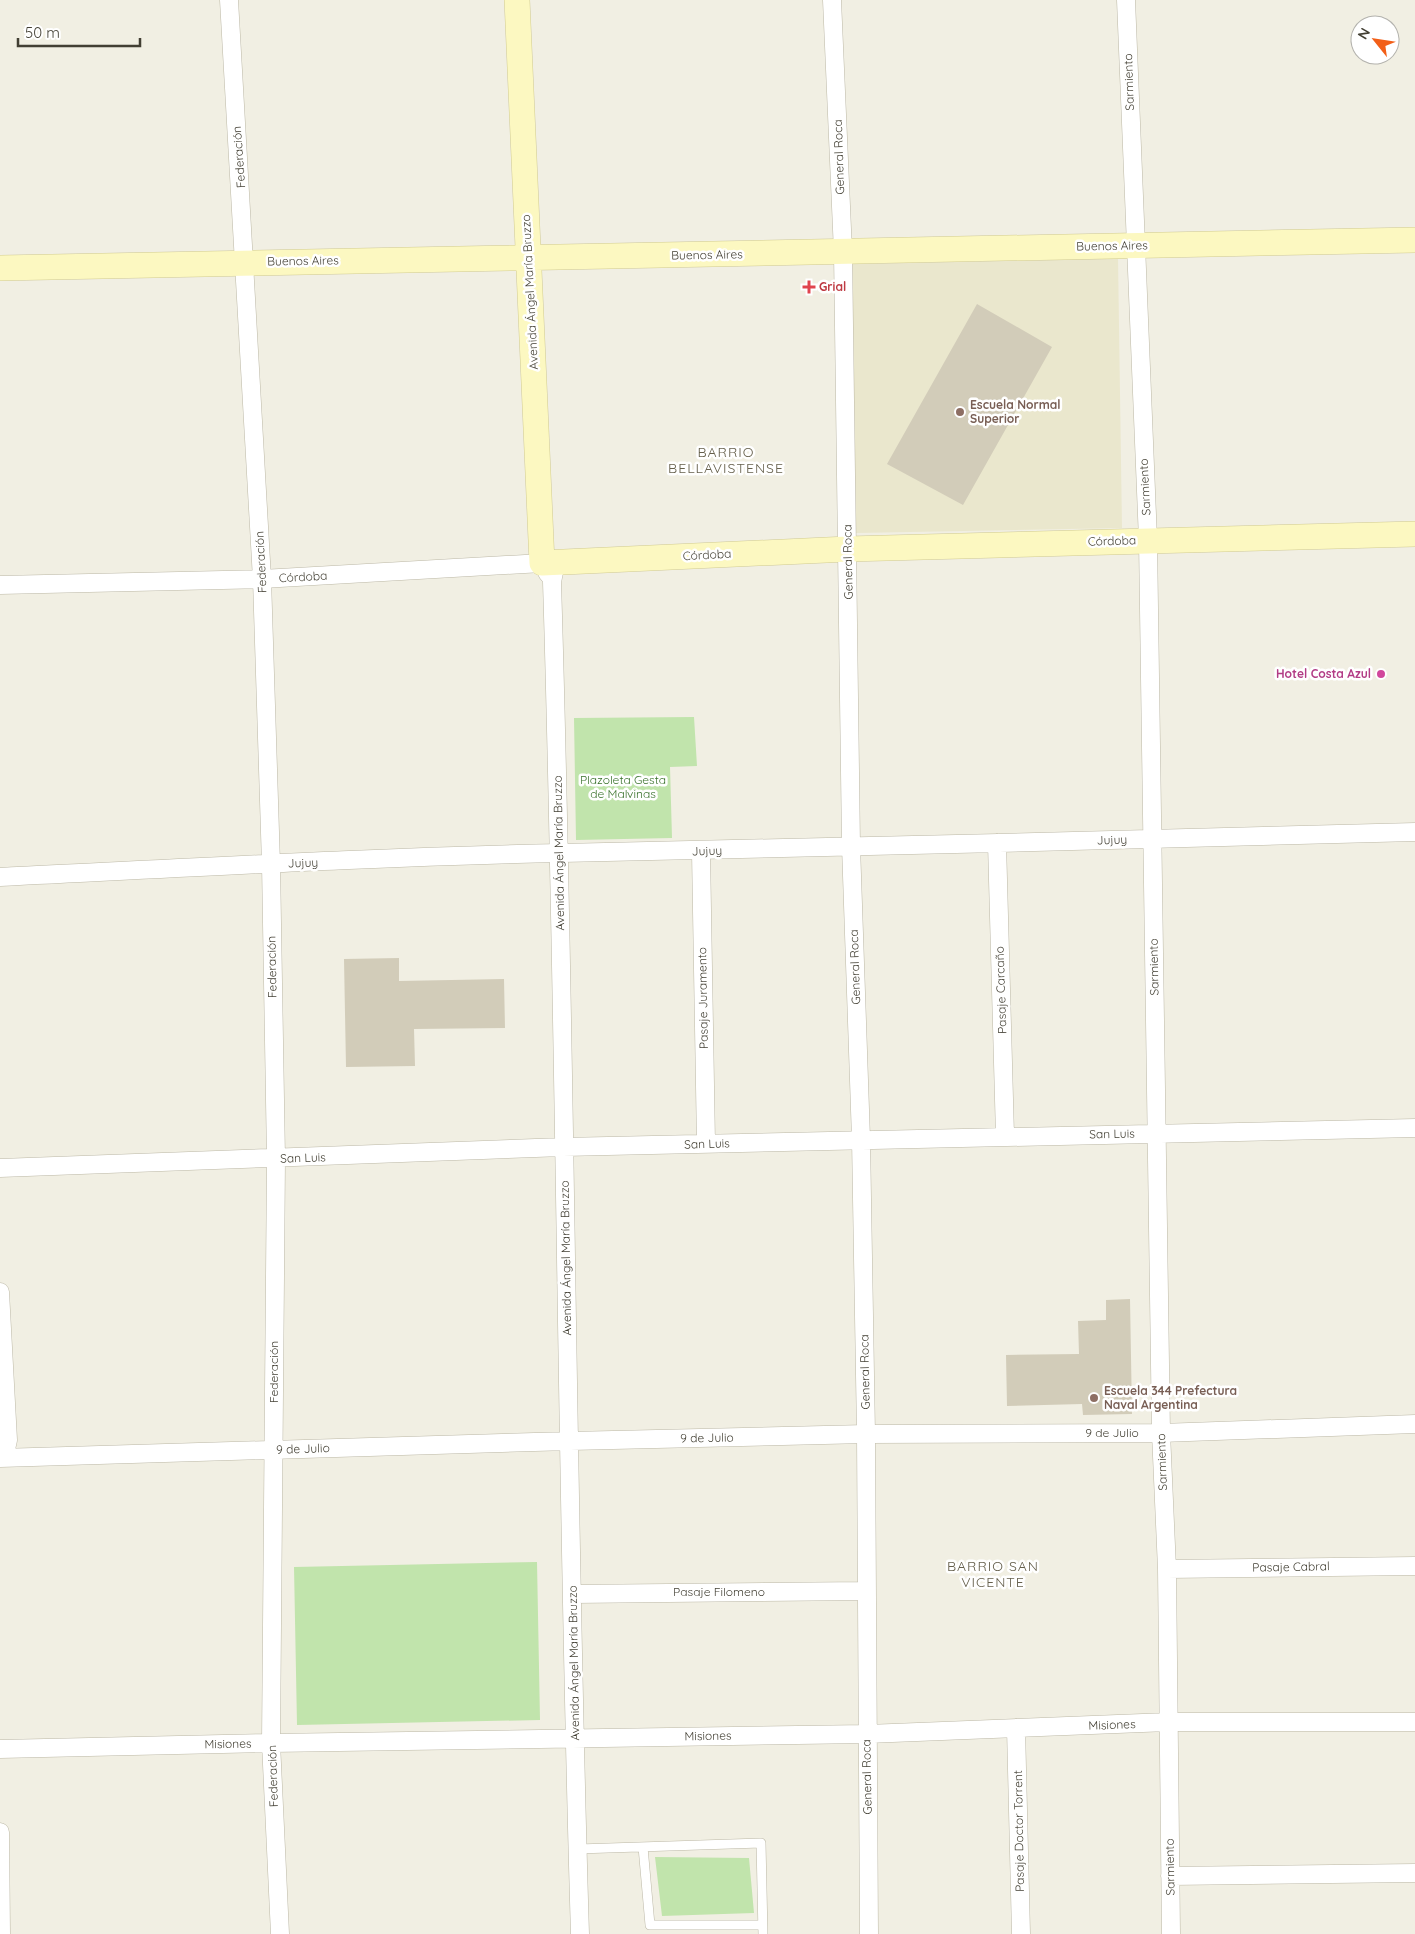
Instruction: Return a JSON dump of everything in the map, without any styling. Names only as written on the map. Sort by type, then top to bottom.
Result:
[{"type":"street","name":"Federación","points":[[229,0],[246,262],[262,579],[271,864],[276,1159],[271,1743],[280,1934]]},
{"type":"street","name":"Avenida Ángel María Bruzzo","points":[[517,0],[535,257],[550,569],[560,853],[563,1147],[573,1594],[574,1737],[580,1934]]},
{"type":"street","name":"Avenida Ángel María Bruzzo","points":[[530,0],[535,257]]},
{"type":"street","name":"General Roca","points":[[832,0],[843,252],[851,846],[861,1139],[866,1434],[865,1591],[869,1934]]},
{"type":"street","name":"Sarmiento","points":[[1126,0],[1148,540],[1161,1433],[1167,1569],[1171,1934]]},
{"type":"street","name":"Buenos Aires","points":[[0,268],[1415,240]]},
{"type":"street","name":"Córdoba","points":[[0,585],[262,579],[550,569],[848,549],[1415,534]]},
{"type":"street","name":"Jujuy","points":[[0,877],[560,853],[701,852],[851,846],[1415,832]]},
{"type":"street","name":"Pasaje Carcaño","points":[[997,843],[1005,1136]]},
{"type":"street","name":"Pasaje Juramento","points":[[701,852],[706,1144]]},
{"type":"street","name":"San Luis","points":[[0,1168],[563,1147],[1415,1128]]},
{"type":"street","points":[[0,1292],[8,1440],[2,1458]]},
{"type":"street","name":"9 de Julio","points":[[2,1458],[570,1441],[866,1434],[1161,1433],[1415,1424]]},
{"type":"street","name":"Pasaje Cabral","points":[[1167,1569],[1415,1566]]},
{"type":"street","name":"Pasaje Filomeno","points":[[573,1594],[865,1591]]},
{"type":"street","name":"Misiones","points":[[0,1749],[574,1737],[867,1734],[1168,1722],[1415,1722]]},
{"type":"street","name":"Pasaje Doctor Torrent","points":[[1016,1728],[1021,1934]]},
{"type":"street","points":[[0,1832],[1,1934]]},
{"type":"street","points":[[1170,1876],[1415,1873]]},
{"type":"lane","points":[[578,1848],[761,1843],[762,1930],[650,1925],[643,1847]]},
{"type":"shaded area","points":[[1118,258],[1122,528],[856,533],[852,264]]},
{"type":"green space","name":"Plazoleta Gesta de Malvinas","points":[[694,717],[697,766],[670,767],[672,838],[576,840],[574,718]]},
{"type":"green space","points":[[537,1562],[540,1720],[297,1725],[294,1567]]},
{"type":"green space","points":[[655,1857],[749,1858],[754,1913],[662,1916]]},
{"type":"building","points":[[977,304],[1052,347],[963,505],[887,464]]},
{"type":"building","points":[[399,958],[399,981],[504,979],[505,1028],[414,1029],[415,1066],[346,1067],[344,959]]},
{"type":"building","points":[[1130,1299],[1132,1414],[1083,1415],[1082,1404],[1007,1406],[1006,1355],[1079,1354],[1078,1321],[1106,1320],[1106,1300]]},
{"type":"place","name":"Grial","points":[[809,287]]},
{"type":"place","name":"Escuela Normal Superior","points":[[960,412]]},
{"type":"place","name":"Hotel Costa Azul","points":[[1381,674]]},
{"type":"place","name":"Escuela 344 Prefectura Naval Argentina","points":[[1094,1398]]},
{"type":"district","name":"BARRIO BELLAVISTENSE","points":[[726,460]]},
{"type":"district","name":"BARRIO SAN VICENTE","points":[[993,1574]]}]
